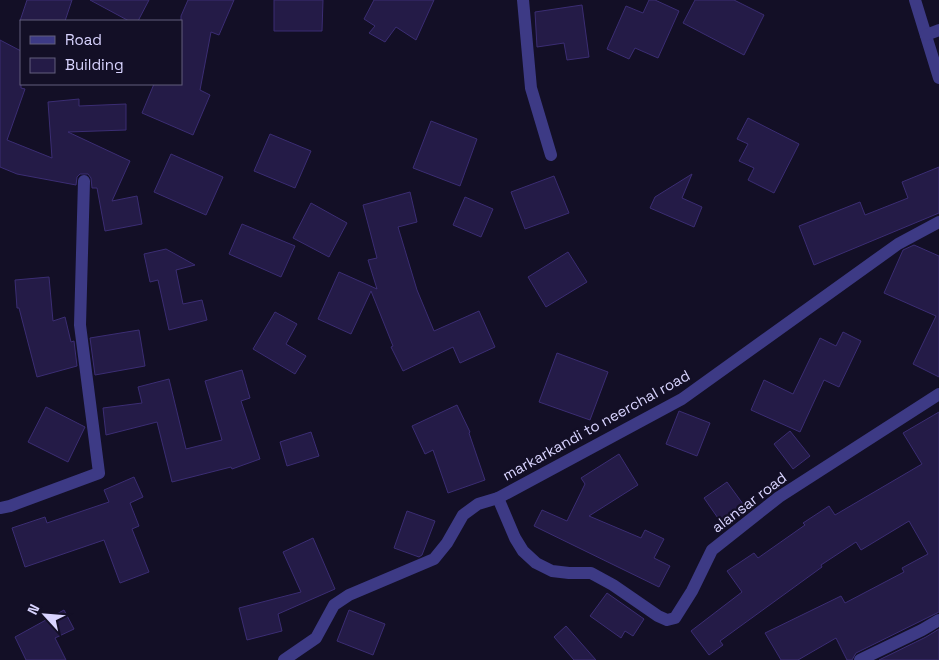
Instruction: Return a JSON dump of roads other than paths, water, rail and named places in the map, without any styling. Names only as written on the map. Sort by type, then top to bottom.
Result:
[{"type":"street","points":[[523,0],[531,88],[551,155]]},
{"type":"street","points":[[914,0],[939,78]]},
{"type":"street","points":[[926,35],[939,30]]},
{"type":"street","points":[[0,508],[99,473],[80,325],[84,181]]},
{"type":"street","name":"markarkandi to neerchal road","points":[[284,660],[316,638],[334,605],[348,595],[434,559],[447,543],[463,515],[478,504],[498,498],[682,399],[898,244],[939,222]]},
{"type":"street","name":"alansar road","points":[[498,498],[515,538],[523,551],[536,563],[552,571],[591,573],[667,620],[675,618],[692,590],[712,550],[780,497],[939,394]]},
{"type":"street","points":[[860,660],[939,620]]}]
